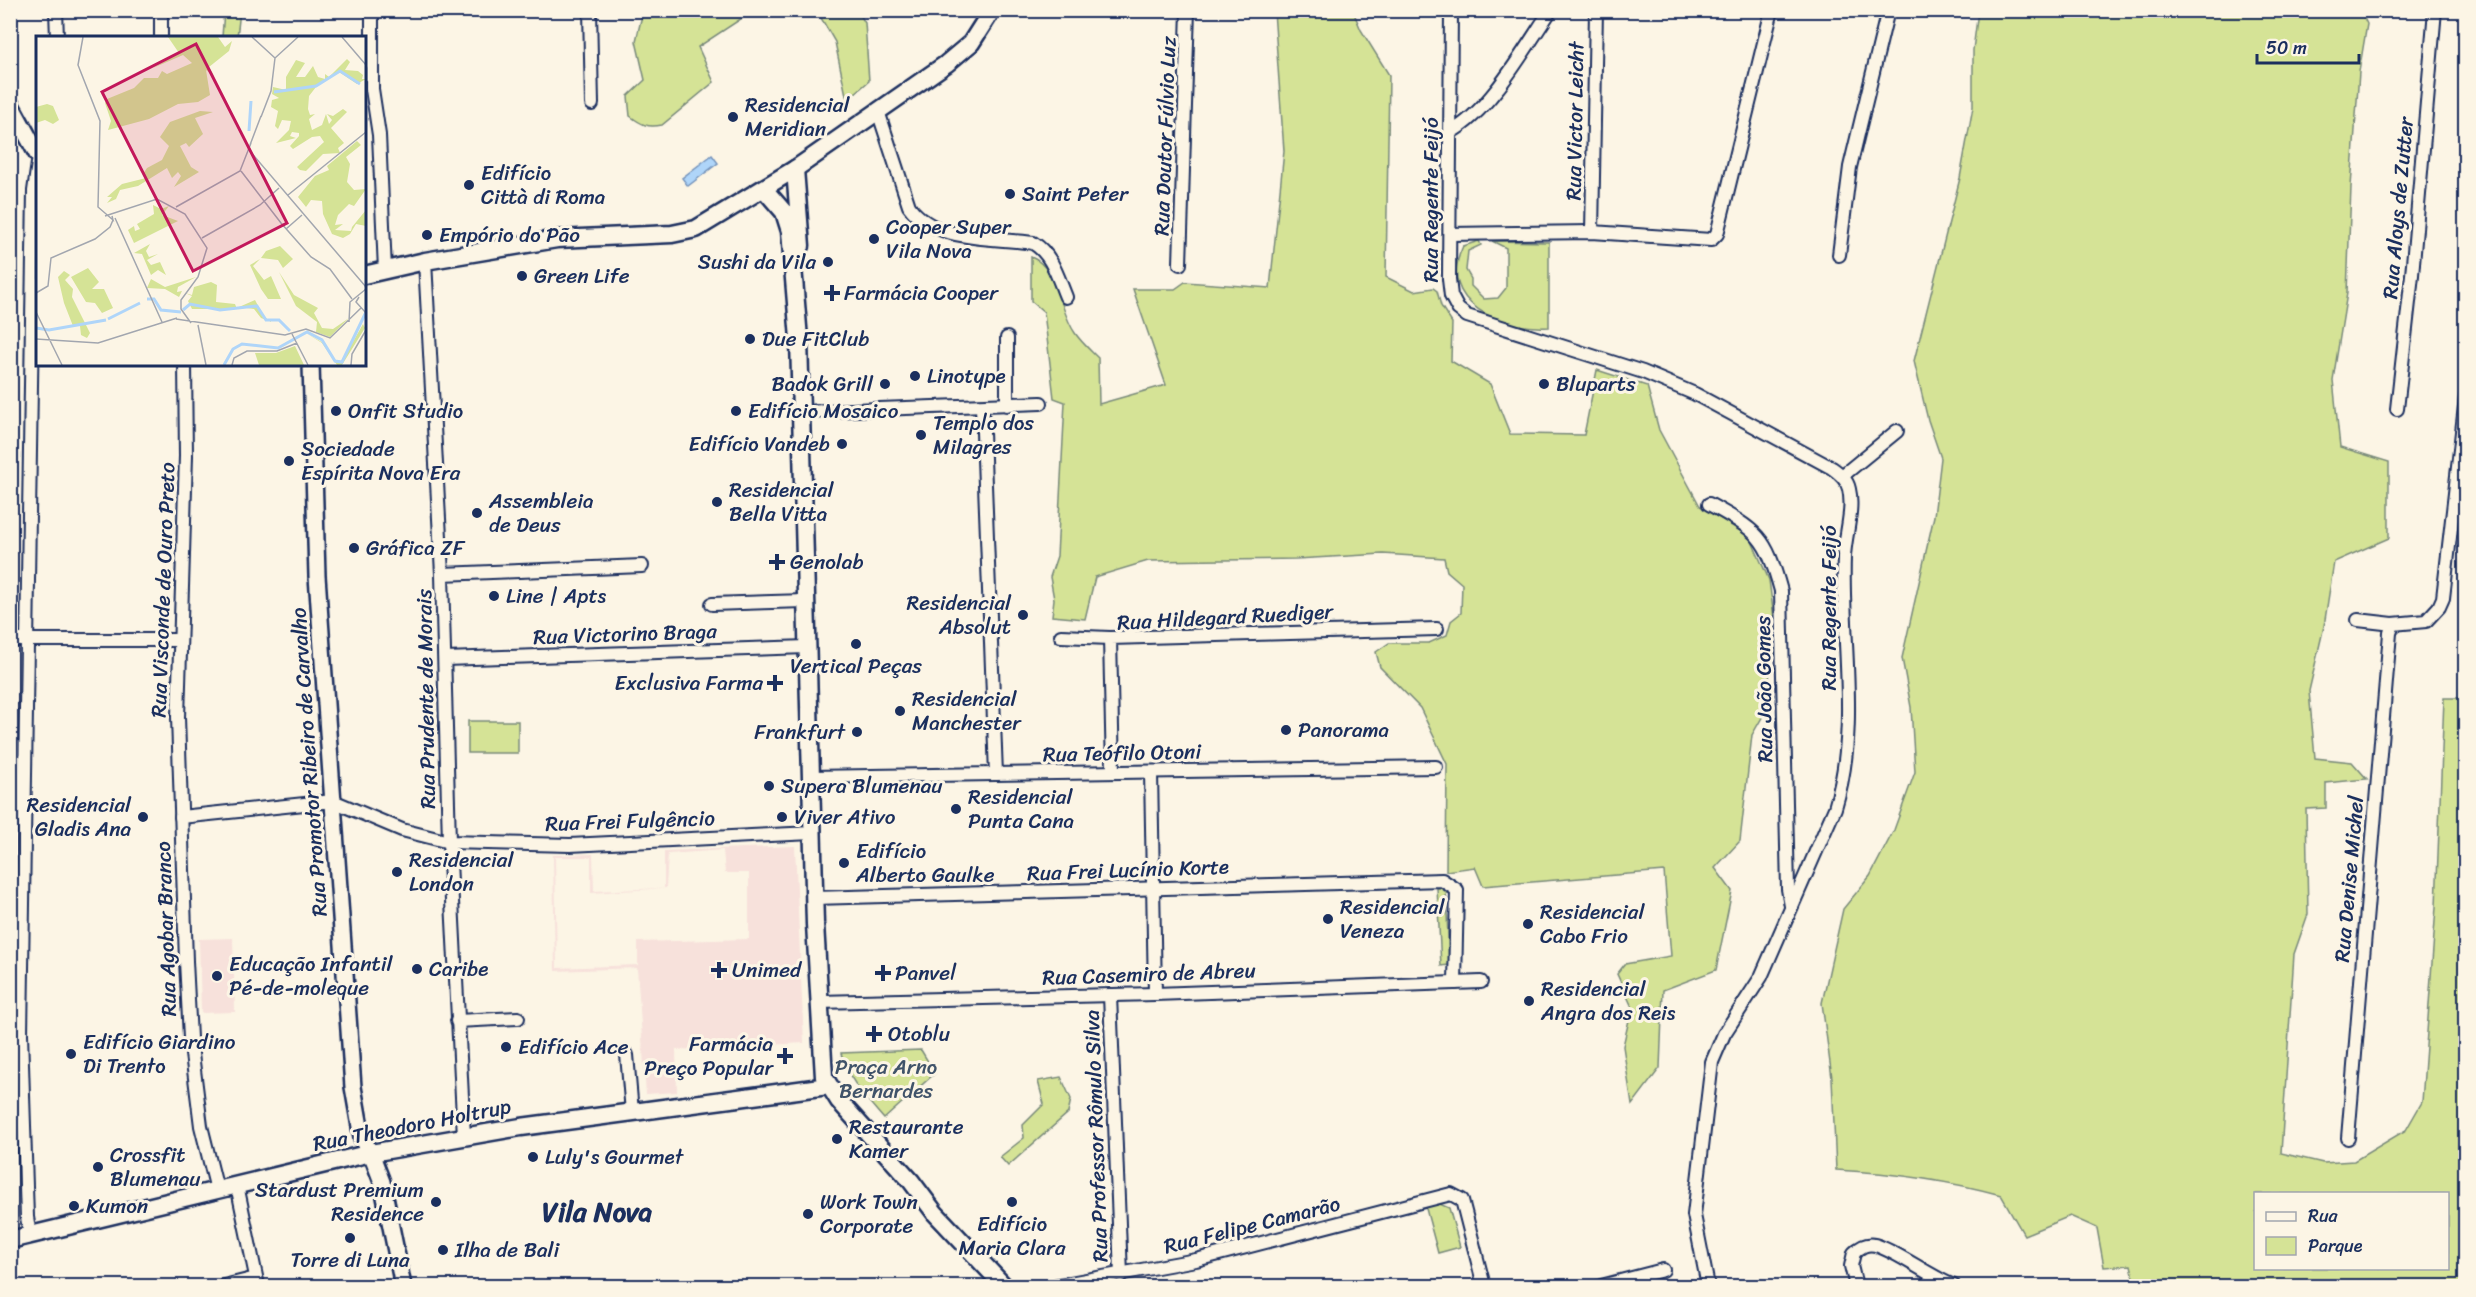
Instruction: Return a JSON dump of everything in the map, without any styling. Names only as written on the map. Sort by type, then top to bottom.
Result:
[{"type":"main road","points":[[366,275],[425,261],[556,239],[672,234],[696,229],[795,169],[962,52],[978,35],[992,10]]},
{"type":"main road","points":[[10,104],[36,151]]},
{"type":"main road","points":[[795,169],[803,298],[799,339]]},
{"type":"main road","points":[[764,189],[784,212],[790,231],[799,339],[810,777],[822,1067],[828,1086],[935,1213],[1004,1287]]},
{"type":"main road","name":"Rua Theodoro Holtrup","points":[[10,1240],[371,1153],[464,1136],[828,1086]]},
{"type":"main road","points":[[910,1181],[942,1207],[1017,1287]]},
{"type":"street","points":[[56,10],[57,36]]},
{"type":"street","points":[[161,10],[161,36]]},
{"type":"street","points":[[372,10],[372,88],[379,135],[385,270]]},
{"type":"street","points":[[590,10],[592,104]]},
{"type":"street","name":"Rua Doutor Fúlvio Luz","points":[[1180,264],[1188,10]]},
{"type":"street","name":"Rua Regente Feijó","points":[[1451,10],[1451,296],[1458,309],[1467,316],[1602,357],[1695,394],[1832,468],[1842,476],[1849,487],[1850,502],[1844,556],[1849,693],[1844,780],[1836,808],[1761,977],[1724,1034],[1712,1062],[1694,1215],[1708,1287]]},
{"type":"street","points":[[1451,132],[1466,124],[1498,85],[1551,10]]},
{"type":"street","name":"Rua Victor Leicht","points":[[1592,232],[1596,10]]},
{"type":"street","points":[[1450,234],[1592,232],[1711,240],[1717,234],[1772,10]]},
{"type":"street","points":[[1839,255],[1850,167],[1888,10]]},
{"type":"street","name":"Rua Aloys de Zutter","points":[[2397,409],[2412,275],[2435,10]]},
{"type":"street","points":[[878,111],[909,206],[918,218],[950,233],[1033,243],[1041,248],[1052,264],[1066,297]]},
{"type":"street","points":[[30,1235],[16,1034],[36,177]]},
{"type":"street","name":"Rua Prudente de Morais","points":[[425,261],[446,659],[448,842],[464,1136]]},
{"type":"street","points":[[1007,338],[1007,405]]},
{"type":"street","name":"Rua Visconde de Ouro Preto","points":[[181,817],[178,717],[186,468],[185,366]]},
{"type":"street","name":"Rua Promotor Ribeiro de Carvalho","points":[[311,366],[317,576],[354,1102],[362,1138],[371,1153],[382,1182],[403,1287]]},
{"type":"street","points":[[2358,620],[2393,624],[2426,621],[2439,607],[2443,598],[2466,397]]},
{"type":"street","points":[[800,412],[1041,404]]},
{"type":"street","points":[[982,406],[996,774]]},
{"type":"street","points":[[1842,476],[1897,431]]},
{"type":"street","name":"Rua João Gomes","points":[[1709,504],[1750,526],[1767,546],[1781,591],[1788,889],[1791,906]]},
{"type":"street","points":[[442,574],[642,566]]},
{"type":"street","points":[[711,604],[806,601]]},
{"type":"street","name":"Rua Denise Michel","points":[[2348,1138],[2388,644],[2393,624]]},
{"type":"street","name":"Rua Hildegard Ruediger","points":[[1113,772],[1110,638],[1437,629]]},
{"type":"street","points":[[1062,636],[1110,638]]},
{"type":"street","points":[[10,640],[180,640]]},
{"type":"street","name":"Rua Victorino Braga","points":[[446,659],[807,648]]},
{"type":"street","name":"Rua Teófilo Otoni","points":[[810,777],[1436,767]]},
{"type":"street","points":[[1151,772],[1155,994]]},
{"type":"street","name":"Rua Agobar Branco","points":[[217,1190],[201,1126],[190,1038],[181,817],[333,801]]},
{"type":"street","name":"Rua Frei Fulgêncio","points":[[333,801],[402,830],[448,842],[570,845],[812,833]]},
{"type":"street","name":"Rua Frei Lucínio Korte","points":[[814,898],[1442,880],[1457,890],[1455,983]]},
{"type":"street","name":"Rua Casemiro de Abreu","points":[[818,1002],[1110,996],[1481,982]]},
{"type":"street","name":"Rua Professor Rômulo Silva","points":[[1110,996],[1121,1275]]},
{"type":"street","points":[[457,1021],[518,1018]]},
{"type":"street","points":[[627,1055],[632,1112]]},
{"type":"street","points":[[224,1287],[257,1282],[237,1185]]},
{"type":"street","name":"Rua Felipe Camarão","points":[[1053,1287],[1196,1260],[1451,1194],[1462,1200],[1484,1287]]},
{"type":"street","points":[[1856,1287],[1851,1266],[1854,1253],[1862,1246],[1875,1245],[1933,1278],[1954,1287]]},
{"type":"street","points":[[1601,1287],[1663,1270]]},
{"type":"shaded area","points":[[18,300],[14,475],[15,621],[11,621],[10,301]]},
{"type":"shaded area","name":"Unimed","points":[[795,846],[804,1043],[676,1050],[677,1092],[646,1094],[637,968],[555,971],[553,855],[593,854],[594,891],[664,888],[664,851]],"holes":[[[723,850],[725,873],[749,873],[749,939],[638,942],[638,965],[557,968],[555,857],[591,857],[591,893],[666,888],[668,854]]]},
{"type":"shaded area","name":"Educação Infantil Pé-de-moleque","points":[[233,938],[235,1012],[201,1013],[199,939]]},
{"type":"green space","points":[[2360,10],[2367,24],[2359,72],[2347,293],[2333,380],[2340,447],[2389,462],[2389,538],[2334,562],[2324,626],[2309,691],[2315,758],[2352,762],[2367,779],[2326,783],[2326,808],[2306,809],[2308,914],[2294,954],[2281,1153],[2323,1163],[2354,1161],[2406,1130],[2422,1102],[2436,907],[2444,698],[2465,698],[2465,1286],[2136,1286],[2131,1265],[2104,1267],[2097,1228],[2070,1216],[2024,1235],[2001,1195],[1919,1178],[1836,1170],[1832,1078],[1822,1003],[1843,909],[1870,876],[1894,830],[1915,772],[1911,707],[1902,658],[1934,516],[1941,458],[1928,420],[1914,361],[1960,178],[1973,107],[1973,50],[1978,11]]},
{"type":"green space","points":[[224,11],[240,11],[237,36],[222,36]]},
{"type":"green space","points":[[643,11],[753,11],[698,47],[714,82],[662,125],[657,126],[645,125],[630,116],[628,96],[645,80],[636,41]]},
{"type":"green space","points":[[817,11],[858,11],[865,23],[869,81],[847,100],[835,42]]},
{"type":"green space","points":[[1274,11],[1281,11],[1284,15],[1316,18],[1318,11],[1353,11],[1361,30],[1389,75],[1386,277],[1414,291],[1433,288],[1437,291],[1441,306],[1452,323],[1451,361],[1490,384],[1510,434],[1584,435],[1597,370],[1647,386],[1659,430],[1700,506],[1750,537],[1769,580],[1778,648],[1770,663],[1768,707],[1752,735],[1740,841],[1715,868],[1732,891],[1716,970],[1663,990],[1660,1068],[1632,1105],[1623,1046],[1632,1007],[1617,974],[1625,964],[1671,956],[1664,871],[1483,886],[1475,867],[1446,871],[1447,764],[1420,708],[1380,667],[1376,652],[1389,643],[1429,643],[1447,635],[1451,621],[1461,613],[1462,584],[1447,571],[1444,558],[1383,554],[1296,559],[1148,561],[1095,577],[1085,619],[1052,616],[1054,599],[1050,577],[1057,556],[1065,402],[1054,398],[1044,312],[1031,301],[1031,257],[1047,270],[1075,333],[1098,358],[1099,404],[1166,385],[1133,289],[1175,289],[1185,282],[1270,288],[1284,151]]},
{"type":"green space","points":[[1479,241],[1481,245],[1468,251],[1466,270],[1471,279],[1471,286],[1484,299],[1498,298],[1506,288],[1506,248],[1492,241],[1549,242],[1549,327],[1512,324],[1494,318],[1478,309],[1466,298],[1458,284],[1457,266],[1463,246]]},
{"type":"green space","points":[[468,721],[518,721],[518,753],[468,753]]},
{"type":"green space","points":[[1446,887],[1449,965],[1441,966],[1437,888]]},
{"type":"green space","name":"Praça Arno Bernardes","points":[[921,1050],[935,1073],[884,1119],[853,1080],[841,1053]]},
{"type":"green space","points":[[1061,1077],[1071,1099],[1068,1113],[1008,1166],[1000,1157],[1024,1138],[1023,1125],[1044,1104],[1038,1081]]},
{"type":"green space","points":[[1435,1202],[1449,1208],[1460,1247],[1438,1253],[1425,1205]]},
{"type":"water","points":[[712,155],[718,163],[688,186],[682,178]]},
{"type":"place","name":"Residencial Meridian","points":[[733,117]]},
{"type":"place","name":"Edifício Città di Roma","points":[[469,185]]},
{"type":"place","name":"Saint Peter","points":[[1010,194]]},
{"type":"place","name":"Empório do Pão","points":[[427,235]]},
{"type":"place","name":"Cooper Super Vila Nova","points":[[874,239]]},
{"type":"place","name":"Sushi da Vila","points":[[828,262]]},
{"type":"place","name":"Green Life","points":[[522,276]]},
{"type":"place","name":"Farmácia Cooper","points":[[832,293]]},
{"type":"place","name":"Due FitClub","points":[[750,339]]},
{"type":"place","name":"Linotype","points":[[915,376]]},
{"type":"place","name":"Badok Grill","points":[[885,384]]},
{"type":"place","name":"Bluparts","points":[[1544,384]]},
{"type":"place","name":"Onfit Studio","points":[[336,411]]},
{"type":"place","name":"Edifício Mosaico","points":[[736,411]]},
{"type":"place","name":"Templo dos Milagres","points":[[921,435]]},
{"type":"place","name":"Edifício Vandeb","points":[[842,444]]},
{"type":"place","name":"Sociedade Espírita Nova Era","points":[[289,461]]},
{"type":"place","name":"Residencial Bella Vitta","points":[[717,502]]},
{"type":"place","name":"Assembleia de Deus","points":[[477,513]]},
{"type":"place","name":"Gráfica ZF","points":[[354,548]]},
{"type":"place","name":"Genolab","points":[[777,562]]},
{"type":"place","name":"Line | Apts","points":[[494,596]]},
{"type":"place","name":"Residencial Absolut","points":[[1023,615]]},
{"type":"place","name":"Vertical Peças","points":[[856,644]]},
{"type":"place","name":"Exclusiva Farma","points":[[775,683]]},
{"type":"place","name":"Residencial Manchester","points":[[900,711]]},
{"type":"place","name":"Panorama","points":[[1286,730]]},
{"type":"place","name":"Frankfurt","points":[[857,732]]},
{"type":"place","name":"Supera Blumenau","points":[[769,786]]},
{"type":"place","name":"Residencial Punta Cana","points":[[956,809]]},
{"type":"place","name":"Residencial Gladis Ana","points":[[143,817]]},
{"type":"place","name":"Viver Ativo","points":[[782,817]]},
{"type":"place","name":"Edifício Alberto Gaulke","points":[[844,863]]},
{"type":"place","name":"Residencial London","points":[[397,872]]},
{"type":"place","name":"Residencial Veneza","points":[[1328,919]]},
{"type":"place","name":"Residencial Cabo Frio","points":[[1528,924]]},
{"type":"place","name":"Caribe","points":[[417,969]]},
{"type":"place","name":"Unimed","points":[[719,970]]},
{"type":"place","name":"Panvel","points":[[883,973]]},
{"type":"place","name":"Educação Infantil Pé-de-moleque","points":[[217,976]]},
{"type":"place","name":"Residencial Angra dos Reis","points":[[1529,1001]]},
{"type":"place","name":"Otoblu","points":[[874,1034]]},
{"type":"place","name":"Edifício Ace","points":[[506,1047]]},
{"type":"place","name":"Edifício Giardino Di Trento","points":[[71,1054]]},
{"type":"place","name":"Farmácia Preço Popular","points":[[785,1056]]},
{"type":"place","name":"Restaurante Kamer","points":[[837,1139]]},
{"type":"place","name":"Luly's Gourmet","points":[[533,1157]]},
{"type":"place","name":"Crossfit Blumenau","points":[[98,1167]]},
{"type":"place","name":"Stardust Premium Residence","points":[[436,1202]]},
{"type":"place","name":"Edifício Maria Clara","points":[[1012,1202]]},
{"type":"place","name":"Kumon","points":[[74,1206]]},
{"type":"place","name":"Work Town Corporate","points":[[808,1214]]},
{"type":"place","name":"Torre di Luna","points":[[350,1238]]},
{"type":"place","name":"Ilha de Bali","points":[[443,1250]]},
{"type":"district","name":"Vila Nova","points":[[597,1212]]}]
